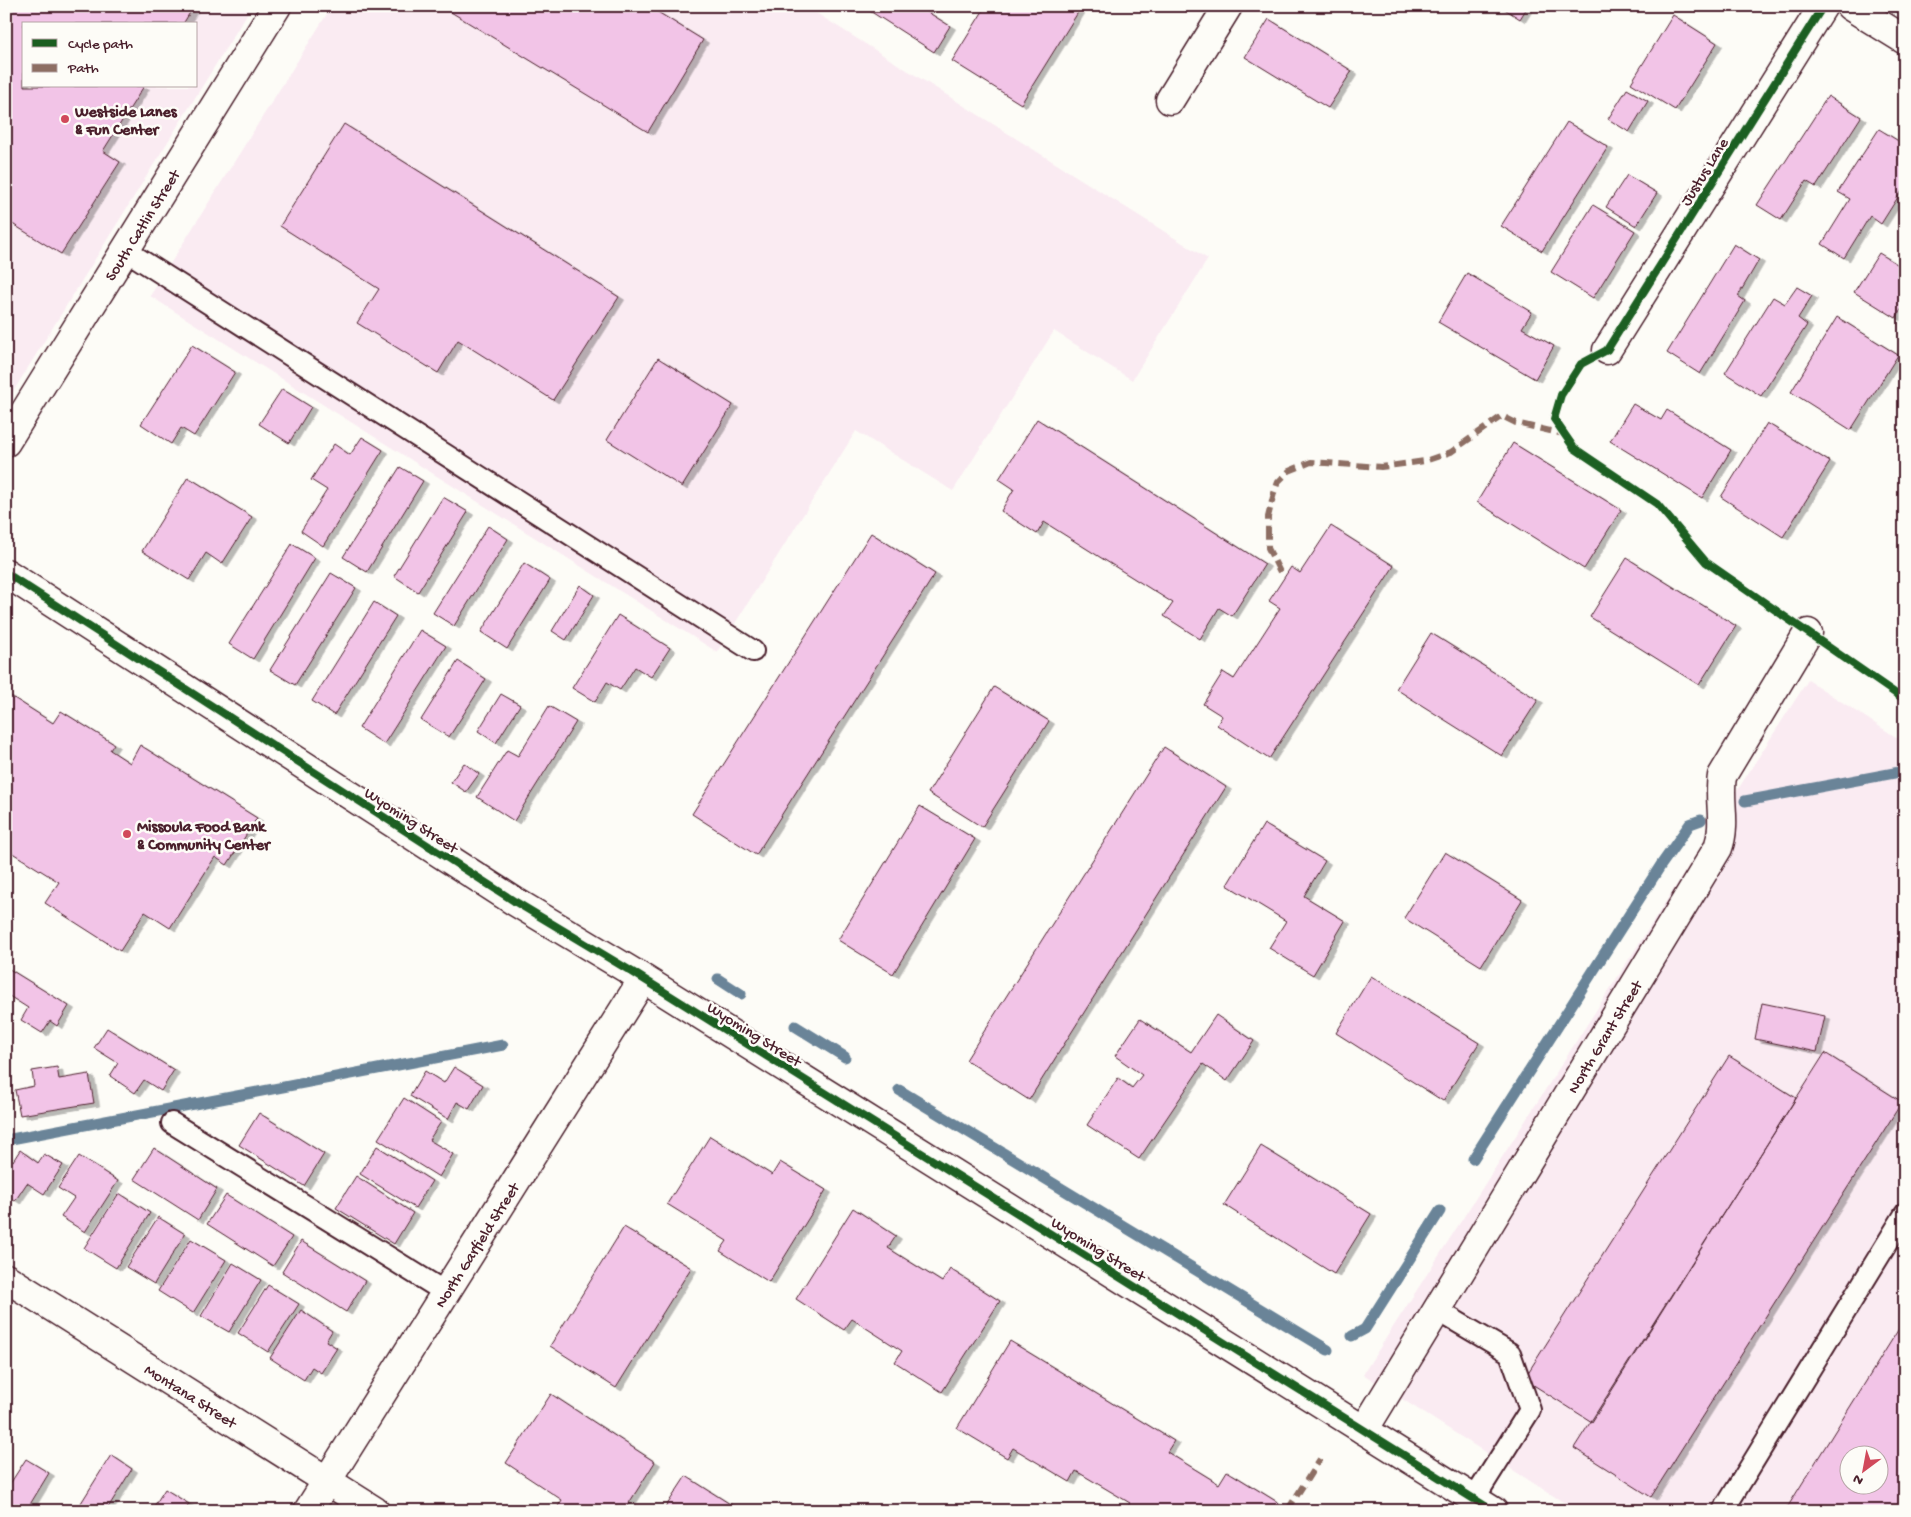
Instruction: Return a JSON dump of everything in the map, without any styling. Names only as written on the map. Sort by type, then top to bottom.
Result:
[{"type":"street","name":"South Catlin Street","points":[[6,442],[277,6]]},
{"type":"street","points":[[1170,100],[1228,6]]},
{"type":"street","name":"Justus Lane","points":[[1607,350],[1823,6]]},
{"type":"street","points":[[1850,6],[1905,40]]},
{"type":"street","name":"Wyoming Street","points":[[6,573],[514,901],[643,979],[1484,1505]]},
{"type":"street","name":"North Grant Street","points":[[1364,1430],[1718,848],[1723,828],[1722,776],[1808,633]]},
{"type":"street","name":"North Garfield Street","points":[[308,1511],[643,979]]},
{"type":"street","name":"Montana Street","points":[[6,1278],[375,1511]]},
{"type":"lane","points":[[125,250],[753,651]]},
{"type":"lane","points":[[172,1123],[445,1292]]},
{"type":"lane","points":[[1723,1511],[1905,1214]]},
{"type":"lane","points":[[1438,1310],[1510,1353],[1530,1410],[1484,1505]]},
{"type":"shaded area","points":[[6,6],[252,6],[6,403]]},
{"type":"shaded area","points":[[332,6],[805,6],[1208,259],[1132,380],[1054,331],[953,491],[856,431],[717,652],[150,296]]},
{"type":"shaded area","points":[[1808,680],[1905,743],[1905,1511],[1577,1511],[1363,1374]]},
{"type":"building","name":"Westside Lanes & Fun Center","points":[[6,6],[194,6],[184,22],[22,22],[22,88],[143,88],[103,151],[120,162],[61,254],[6,220]]},
{"type":"building","points":[[441,6],[648,6],[703,40],[648,132]]},
{"type":"building","points":[[862,6],[918,6],[950,26],[934,52]]},
{"type":"building","points":[[986,6],[1082,6],[1021,104],[952,61]]},
{"type":"building","points":[[1500,6],[1528,6],[1520,19]]},
{"type":"building","points":[[1673,15],[1717,43],[1675,110],[1631,83]]},
{"type":"building","points":[[1269,19],[1352,71],[1328,108],[1245,57]]},
{"type":"building","points":[[1627,89],[1648,101],[1629,132],[1608,119]]},
{"type":"building","points":[[1828,96],[1861,117],[1816,187],[1806,181],[1781,220],[1757,205]]},
{"type":"building","points":[[1567,122],[1608,147],[1542,251],[1501,226]]},
{"type":"building","points":[[344,124],[619,297],[553,400],[458,340],[438,373],[357,323],[379,289],[280,226]]},
{"type":"building","points":[[1879,129],[1905,145],[1905,186],[1881,224],[1870,216],[1844,258],[1822,244],[1850,199],[1838,192]]},
{"type":"building","points":[[1627,175],[1657,193],[1636,226],[1606,207]]},
{"type":"building","points":[[1593,205],[1635,231],[1593,298],[1551,272]]},
{"type":"building","points":[[1734,244],[1759,260],[1738,296],[1745,301],[1700,374],[1667,353]]},
{"type":"building","points":[[1879,253],[1905,269],[1905,303],[1896,318],[1854,292]]},
{"type":"building","points":[[1467,273],[1532,312],[1522,328],[1554,346],[1535,379],[1438,322]]},
{"type":"building","points":[[1797,287],[1812,296],[1798,318],[1807,325],[1761,396],[1725,373],[1773,297],[1785,304]]},
{"type":"building","points":[[1837,317],[1898,355],[1851,430],[1791,392]]},
{"type":"building","points":[[192,345],[235,372],[194,436],[181,428],[171,444],[141,424]]},
{"type":"building","points":[[658,358],[733,405],[682,487],[607,440]]},
{"type":"building","points":[[282,389],[311,407],[289,443],[259,424]]},
{"type":"building","points":[[1633,404],[1661,420],[1667,410],[1731,450],[1702,498],[1610,441]]},
{"type":"building","points":[[1037,419],[1265,564],[1232,616],[1219,608],[1200,639],[1164,616],[1173,603],[1044,522],[1037,534],[1001,511],[1014,489],[999,479]]},
{"type":"building","points":[[1767,423],[1830,462],[1783,537],[1721,497]]},
{"type":"building","points":[[362,437],[383,450],[323,546],[301,531],[327,490],[311,480],[334,444],[350,455]]},
{"type":"building","points":[[1513,443],[1621,510],[1584,569],[1477,502]]},
{"type":"building","points":[[400,467],[423,481],[367,572],[343,557]]},
{"type":"building","points":[[188,477],[252,517],[222,564],[206,553],[189,580],[142,551]]},
{"type":"building","points":[[443,497],[468,512],[418,592],[394,576]]},
{"type":"building","points":[[488,526],[508,539],[454,626],[433,613]]},
{"type":"building","points":[[1331,526],[1394,566],[1269,759],[1217,725],[1222,716],[1203,704],[1223,672],[1234,679],[1280,608],[1269,601],[1291,567],[1300,573]]},
{"type":"building","points":[[871,533],[935,574],[756,855],[692,814]]},
{"type":"building","points":[[292,544],[315,558],[253,659],[229,644]]},
{"type":"building","points":[[1627,558],[1736,626],[1699,685],[1590,617]]},
{"type":"building","points":[[524,563],[550,580],[507,649],[481,632]]},
{"type":"building","points":[[331,573],[356,588],[295,685],[270,670]]},
{"type":"building","points":[[580,585],[594,595],[566,640],[552,631]]},
{"type":"building","points":[[374,602],[396,616],[334,715],[312,701]]},
{"type":"building","points":[[618,615],[670,648],[651,677],[635,667],[620,690],[607,682],[595,702],[572,688]]},
{"type":"building","points":[[420,630],[446,646],[384,744],[359,728]]},
{"type":"building","points":[[1431,633],[1538,700],[1502,756],[1396,689]]},
{"type":"building","points":[[458,661],[486,679],[449,737],[421,720]]},
{"type":"building","points":[[994,687],[1049,721],[982,827],[928,793]]},
{"type":"building","name":"Missoula Food Bank & Community Center","points":[[6,693],[53,723],[61,711],[114,744],[110,750],[130,763],[140,745],[257,818],[227,865],[215,857],[170,928],[145,912],[120,951],[45,903],[59,882],[6,849]]},
{"type":"building","points":[[501,694],[520,705],[496,743],[478,731]]},
{"type":"building","points":[[549,706],[576,722],[514,821],[477,797],[507,750],[518,756]]},
{"type":"building","points":[[1164,747],[1226,787],[1029,1100],[966,1060]]},
{"type":"building","points":[[464,763],[479,774],[466,792],[451,782]]},
{"type":"building","points":[[920,806],[975,839],[893,974],[838,940]]},
{"type":"building","points":[[1264,824],[1325,861],[1304,896],[1345,921],[1313,975],[1269,948],[1286,921],[1227,885]]},
{"type":"building","points":[[1445,852],[1522,900],[1481,966],[1404,918]]},
{"type":"building","points":[[6,967],[69,1006],[57,1026],[50,1021],[42,1033],[21,1020],[28,1008],[6,994]]},
{"type":"building","points":[[1371,976],[1479,1043],[1443,1101],[1336,1033]]},
{"type":"building","points":[[1762,1003],[1825,1016],[1817,1052],[1755,1039]]},
{"type":"building","points":[[1216,1015],[1254,1041],[1227,1081],[1203,1064],[1139,1159],[1087,1125],[1118,1078],[1132,1088],[1142,1075],[1115,1056],[1140,1019],[1191,1052]]},
{"type":"building","points":[[107,1028],[174,1070],[161,1091],[144,1080],[135,1093],[110,1076],[118,1063],[94,1048]]},
{"type":"building","points":[[1825,1053],[1902,1102],[1651,1497],[1574,1448]]},
{"type":"building","points":[[1729,1056],[1796,1098],[1592,1422],[1524,1379]]},
{"type":"building","points":[[57,1067],[59,1079],[89,1074],[94,1103],[20,1115],[15,1090],[34,1086],[32,1071]]},
{"type":"building","points":[[454,1067],[483,1085],[469,1109],[457,1102],[448,1119],[410,1096],[425,1071],[444,1083]]},
{"type":"building","points":[[404,1098],[441,1122],[429,1140],[453,1154],[439,1177],[378,1139]]},
{"type":"building","points":[[259,1113],[324,1154],[304,1186],[239,1145]]},
{"type":"building","points":[[710,1136],[772,1175],[780,1162],[826,1190],[769,1282],[720,1251],[727,1241],[667,1204]]},
{"type":"building","points":[[377,1146],[432,1181],[415,1208],[360,1174]]},
{"type":"building","points":[[1261,1146],[1371,1214],[1334,1274],[1224,1205]]},
{"type":"building","points":[[154,1148],[217,1189],[198,1220],[134,1179]]},
{"type":"building","points":[[20,1150],[38,1163],[44,1154],[63,1165],[44,1194],[27,1183],[15,1201],[6,1195],[6,1156],[13,1161]]},
{"type":"building","points":[[79,1156],[118,1181],[85,1232],[61,1217],[74,1198],[58,1188]]},
{"type":"building","points":[[356,1176],[413,1213],[394,1244],[336,1208]]},
{"type":"building","points":[[119,1193],[150,1213],[116,1268],[84,1248]]},
{"type":"building","points":[[226,1195],[292,1237],[273,1266],[207,1224]]},
{"type":"building","points":[[853,1208],[896,1236],[888,1248],[942,1282],[950,1269],[1000,1301],[942,1392],[895,1362],[902,1351],[852,1319],[844,1330],[796,1299]]},
{"type":"building","points":[[158,1217],[185,1234],[154,1284],[126,1267]]},
{"type":"building","points":[[624,1227],[691,1268],[616,1388],[550,1346]]},
{"type":"building","points":[[191,1239],[226,1260],[193,1313],[158,1291]]},
{"type":"building","points":[[301,1241],[365,1281],[346,1312],[282,1272]]},
{"type":"building","points":[[233,1263],[261,1280],[229,1332],[201,1316]]},
{"type":"building","points":[[268,1285],[299,1304],[268,1352],[238,1333]]},
{"type":"building","points":[[301,1310],[332,1331],[326,1341],[337,1348],[321,1373],[312,1367],[304,1380],[270,1358]]},
{"type":"building","points":[[1905,1319],[1905,1496],[1896,1511],[1785,1511]]},
{"type":"building","points":[[1010,1341],[1174,1441],[1167,1452],[1219,1484],[1227,1471],[1279,1503],[1274,1511],[1124,1511],[1130,1503],[1076,1471],[1070,1482],[1013,1448],[1007,1458],[957,1428]]},
{"type":"building","points":[[551,1394],[655,1462],[624,1511],[555,1511],[562,1500],[506,1463]]},
{"type":"building","points":[[111,1455],[132,1469],[106,1511],[76,1511]]},
{"type":"building","points":[[26,1459],[49,1473],[26,1511],[6,1511],[6,1490]]},
{"type":"building","points":[[686,1476],[741,1511],[663,1511]]},
{"type":"building","points":[[165,1489],[189,1504],[185,1511],[151,1511]]},
{"type":"waterway","points":[[1745,801],[1905,771]]},
{"type":"waterway","points":[[1473,1159],[1661,865],[1690,824],[1701,820]]},
{"type":"waterway","points":[[718,979],[741,994]]},
{"type":"waterway","points":[[795,1026],[845,1057]]},
{"type":"waterway","points":[[6,1140],[503,1045]]},
{"type":"waterway","points":[[899,1090],[1328,1350]]},
{"type":"waterway","points":[[1352,1336],[1365,1329],[1440,1211]]},
{"type":"marked path","points":[[1280,572],[1268,548],[1268,517],[1278,482],[1289,471],[1311,462],[1381,467],[1425,461],[1451,452],[1502,416],[1516,423],[1563,434]]},
{"type":"marked path","points":[[1287,1511],[1320,1459]]},
{"type":"cycle path","points":[[1823,6],[1607,350],[1581,364],[1561,395],[1554,419],[1574,448],[1657,504],[1706,562],[1905,700]]},
{"type":"cycle path","points":[[6,573],[514,901],[634,973],[1493,1511]]},
{"type":"place","name":"Westside Lanes & Fun Center","points":[[65,119]]},
{"type":"place","name":"Missoula Food Bank & Community Center","points":[[127,834]]}]
